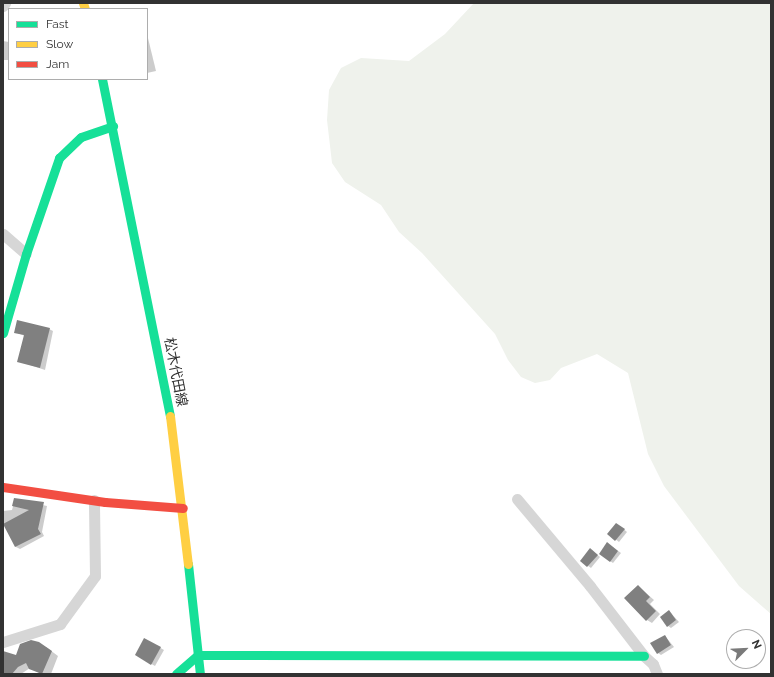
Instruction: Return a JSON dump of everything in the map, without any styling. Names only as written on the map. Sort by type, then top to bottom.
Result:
[{"type":"street","name":"松木代田線","points":[[102,80],[113,126],[162,370],[183,508],[200,674]]},
{"type":"street","points":[[3,333],[26,254],[59,158],[81,137],[113,126]]},
{"type":"street","points":[[3,234],[26,254]]},
{"type":"street","points":[[3,487],[94,500],[183,508]]},
{"type":"street","points":[[517,499],[590,586],[644,656],[653,664],[657,674]]},
{"type":"street","points":[[3,642],[60,624],[95,576],[94,500]]},
{"type":"street","points":[[176,674],[198,655],[644,656]]},
{"type":"shaded area","points":[[474,3],[771,3],[771,614],[739,586],[664,486],[648,454],[628,373],[597,354],[561,368],[550,380],[535,383],[521,377],[508,360],[495,334],[422,253],[399,232],[381,205],[345,182],[332,163],[327,120],[329,90],[341,68],[361,58],[409,61],[445,34]]},
{"type":"building","points":[[17,320],[50,328],[40,368],[17,362],[24,335],[14,333]]},
{"type":"building","points":[[14,498],[44,502],[38,529],[41,534],[15,547],[3,524],[29,510],[12,506]]},
{"type":"building","points":[[616,523],[625,529],[615,541],[607,534]]},
{"type":"building","points":[[607,542],[618,551],[610,562],[599,554]]},
{"type":"building","points":[[590,548],[598,555],[587,567],[580,561]]},
{"type":"building","points":[[638,585],[650,597],[646,601],[656,611],[646,621],[624,598]]},
{"type":"building","points":[[669,610],[676,620],[667,627],[660,617]]},
{"type":"building","points":[[665,635],[671,645],[657,654],[650,643]]},
{"type":"building","points":[[144,638],[161,647],[151,665],[135,655]]},
{"type":"building","points":[[31,640],[39,642],[52,651],[42,674],[29,669],[26,663],[18,667],[12,674],[3,674],[3,651],[16,655],[20,644]]},
{"type":"traffic: fast","points":[[102,80],[170,416]]},
{"type":"traffic: fast","points":[[3,333],[26,254],[59,158],[81,137],[113,126]]},
{"type":"traffic: fast","points":[[188,564],[200,674]]},
{"type":"traffic: fast","points":[[176,674],[198,655],[644,656]]},
{"type":"traffic: slow","points":[[83,3],[85,8]]},
{"type":"traffic: slow","points":[[170,416],[188,564]]},
{"type":"traffic: jam","points":[[3,487],[105,502],[183,508]]}]
